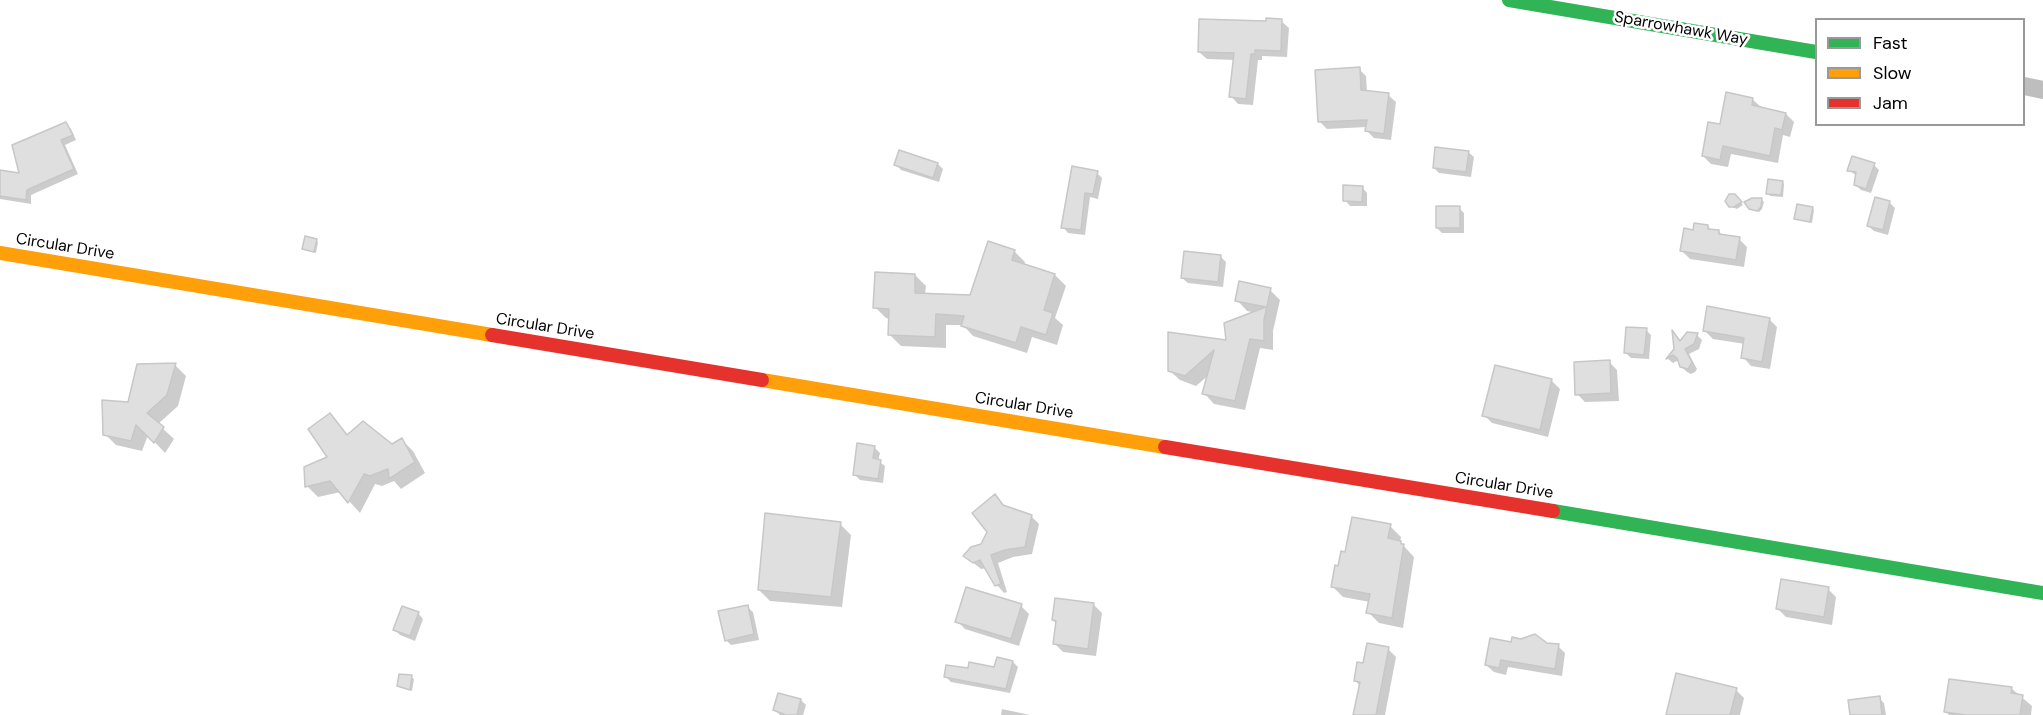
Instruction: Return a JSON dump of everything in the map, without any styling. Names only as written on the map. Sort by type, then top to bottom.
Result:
[{"type":"street","name":"Sparrowhawk Way","points":[[1509,0],[1815,52]]},
{"type":"street","points":[[2025,86],[2043,90]]},
{"type":"street","name":"Circular Drive","points":[[0,253],[2043,593]]},
{"type":"building","points":[[1266,18],[1282,19],[1281,51],[1255,50],[1255,54],[1251,54],[1246,99],[1229,97],[1234,53],[1198,52],[1199,19],[1266,21]]},
{"type":"building","points":[[1360,67],[1361,90],[1389,93],[1384,134],[1365,131],[1367,120],[1318,122],[1315,70]]},
{"type":"building","points":[[1726,92],[1753,98],[1752,105],[1786,113],[1782,130],[1775,128],[1770,156],[1723,146],[1720,160],[1702,156],[1708,122],[1720,124]]},
{"type":"building","points":[[66,122],[73,135],[61,140],[74,169],[27,190],[26,200],[0,196],[0,170],[19,173],[12,145]]},
{"type":"building","points":[[1435,147],[1469,151],[1466,172],[1433,168]]},
{"type":"building","points":[[899,150],[938,163],[933,178],[894,165]]},
{"type":"building","points":[[1852,156],[1875,163],[1866,189],[1854,185],[1856,172],[1847,171]]},
{"type":"building","points":[[1072,166],[1098,171],[1093,194],[1085,193],[1081,230],[1061,228]]},
{"type":"building","points":[[1768,179],[1783,181],[1781,195],[1766,194]]},
{"type":"building","points":[[1343,185],[1363,186],[1362,202],[1343,201]]},
{"type":"building","points":[[1729,194],[1735,194],[1742,202],[1729,207],[1725,201]]},
{"type":"building","points":[[1875,197],[1890,201],[1883,230],[1867,226]]},
{"type":"building","points":[[1752,198],[1762,198],[1761,207],[1757,211],[1749,209],[1744,202]]},
{"type":"building","points":[[1797,204],[1813,207],[1810,222],[1794,219]]},
{"type":"building","points":[[1436,206],[1460,206],[1460,228],[1436,228]]},
{"type":"building","points":[[1694,223],[1708,225],[1708,229],[1719,230],[1719,234],[1740,237],[1736,260],[1680,251],[1684,228],[1693,230]]},
{"type":"building","points":[[305,236],[317,239],[314,252],[302,249]]},
{"type":"building","points":[[988,241],[1015,250],[1012,260],[1055,274],[1044,310],[1053,313],[1046,335],[1021,327],[1016,343],[961,326],[964,316],[936,314],[935,337],[888,335],[889,309],[873,308],[875,272],[915,274],[915,293],[970,295]]},
{"type":"building","points":[[1184,251],[1221,255],[1218,282],[1181,278]]},
{"type":"building","points":[[1239,281],[1271,288],[1264,320],[1264,341],[1250,339],[1235,401],[1202,394],[1214,350],[1185,376],[1168,371],[1168,332],[1226,340],[1224,323],[1266,307],[1235,301]]},
{"type":"building","points":[[1707,306],[1770,318],[1762,362],[1741,358],[1744,338],[1703,331]]},
{"type":"building","points":[[1626,327],[1647,328],[1644,355],[1624,353]]},
{"type":"building","points":[[1672,330],[1680,341],[1687,332],[1698,333],[1694,344],[1685,349],[1692,362],[1688,369],[1680,367],[1677,358],[1673,355],[1666,359],[1674,349]]},
{"type":"building","points":[[1610,360],[1611,393],[1575,395],[1574,362]]},
{"type":"building","points":[[176,363],[167,395],[147,413],[164,427],[154,443],[136,425],[131,441],[103,435],[102,400],[128,402],[137,364]]},
{"type":"building","points":[[1495,365],[1552,379],[1540,430],[1482,416]]},
{"type":"building","points":[[330,413],[347,435],[363,421],[392,444],[402,438],[415,462],[389,479],[388,469],[370,476],[364,474],[348,503],[330,481],[305,487],[304,467],[327,457],[308,429]]},
{"type":"building","points":[[857,443],[875,446],[873,458],[881,460],[878,479],[853,475]]},
{"type":"building","points":[[995,494],[1003,505],[1032,515],[1025,547],[991,555],[1001,584],[995,586],[980,560],[973,563],[963,556],[971,547],[981,544],[987,532],[972,513]]},
{"type":"building","points":[[765,513],[841,522],[831,597],[758,590]]},
{"type":"building","points":[[1352,517],[1391,524],[1388,538],[1404,544],[1392,618],[1366,613],[1370,594],[1331,587],[1335,565],[1338,566],[1341,551],[1345,552]]},
{"type":"building","points":[[1781,579],[1829,587],[1824,617],[1776,609]]},
{"type":"building","points":[[966,587],[1022,604],[1011,639],[955,622]]},
{"type":"building","points":[[1055,598],[1094,603],[1088,649],[1053,644],[1056,621],[1052,620]]},
{"type":"building","points":[[748,605],[754,634],[725,641],[718,611]]},
{"type":"building","points":[[402,606],[419,612],[410,636],[393,630]]},
{"type":"building","points":[[1535,634],[1547,643],[1559,644],[1555,669],[1501,660],[1499,668],[1485,665],[1490,638],[1511,642],[1512,637],[1521,639]]},
{"type":"building","points":[[1367,643],[1389,647],[1376,715],[1353,715],[1360,682],[1354,681],[1357,662],[1363,663]]},
{"type":"building","points":[[997,657],[1013,661],[1006,689],[944,677],[946,665],[968,668],[969,662],[994,667]]},
{"type":"building","points":[[1676,673],[1737,688],[1730,715],[1666,715]]},
{"type":"building","points":[[399,674],[412,675],[410,690],[397,686]]},
{"type":"building","points":[[1949,679],[2012,687],[2011,693],[2023,695],[2020,715],[1966,715],[1944,712]]},
{"type":"building","points":[[778,693],[801,699],[797,715],[786,715],[773,710]]},
{"type":"building","points":[[1880,696],[1882,715],[1850,715],[1848,700]]},
{"type":"traffic: fast","points":[[1509,0],[1815,52]]},
{"type":"traffic: fast","points":[[1553,511],[2043,593]]},
{"type":"traffic: slow","points":[[0,253],[492,335]]},
{"type":"traffic: slow","points":[[762,380],[1165,447]]},
{"type":"traffic: jam","points":[[492,335],[762,380]]},
{"type":"traffic: jam","points":[[1165,447],[1553,511]]}]
